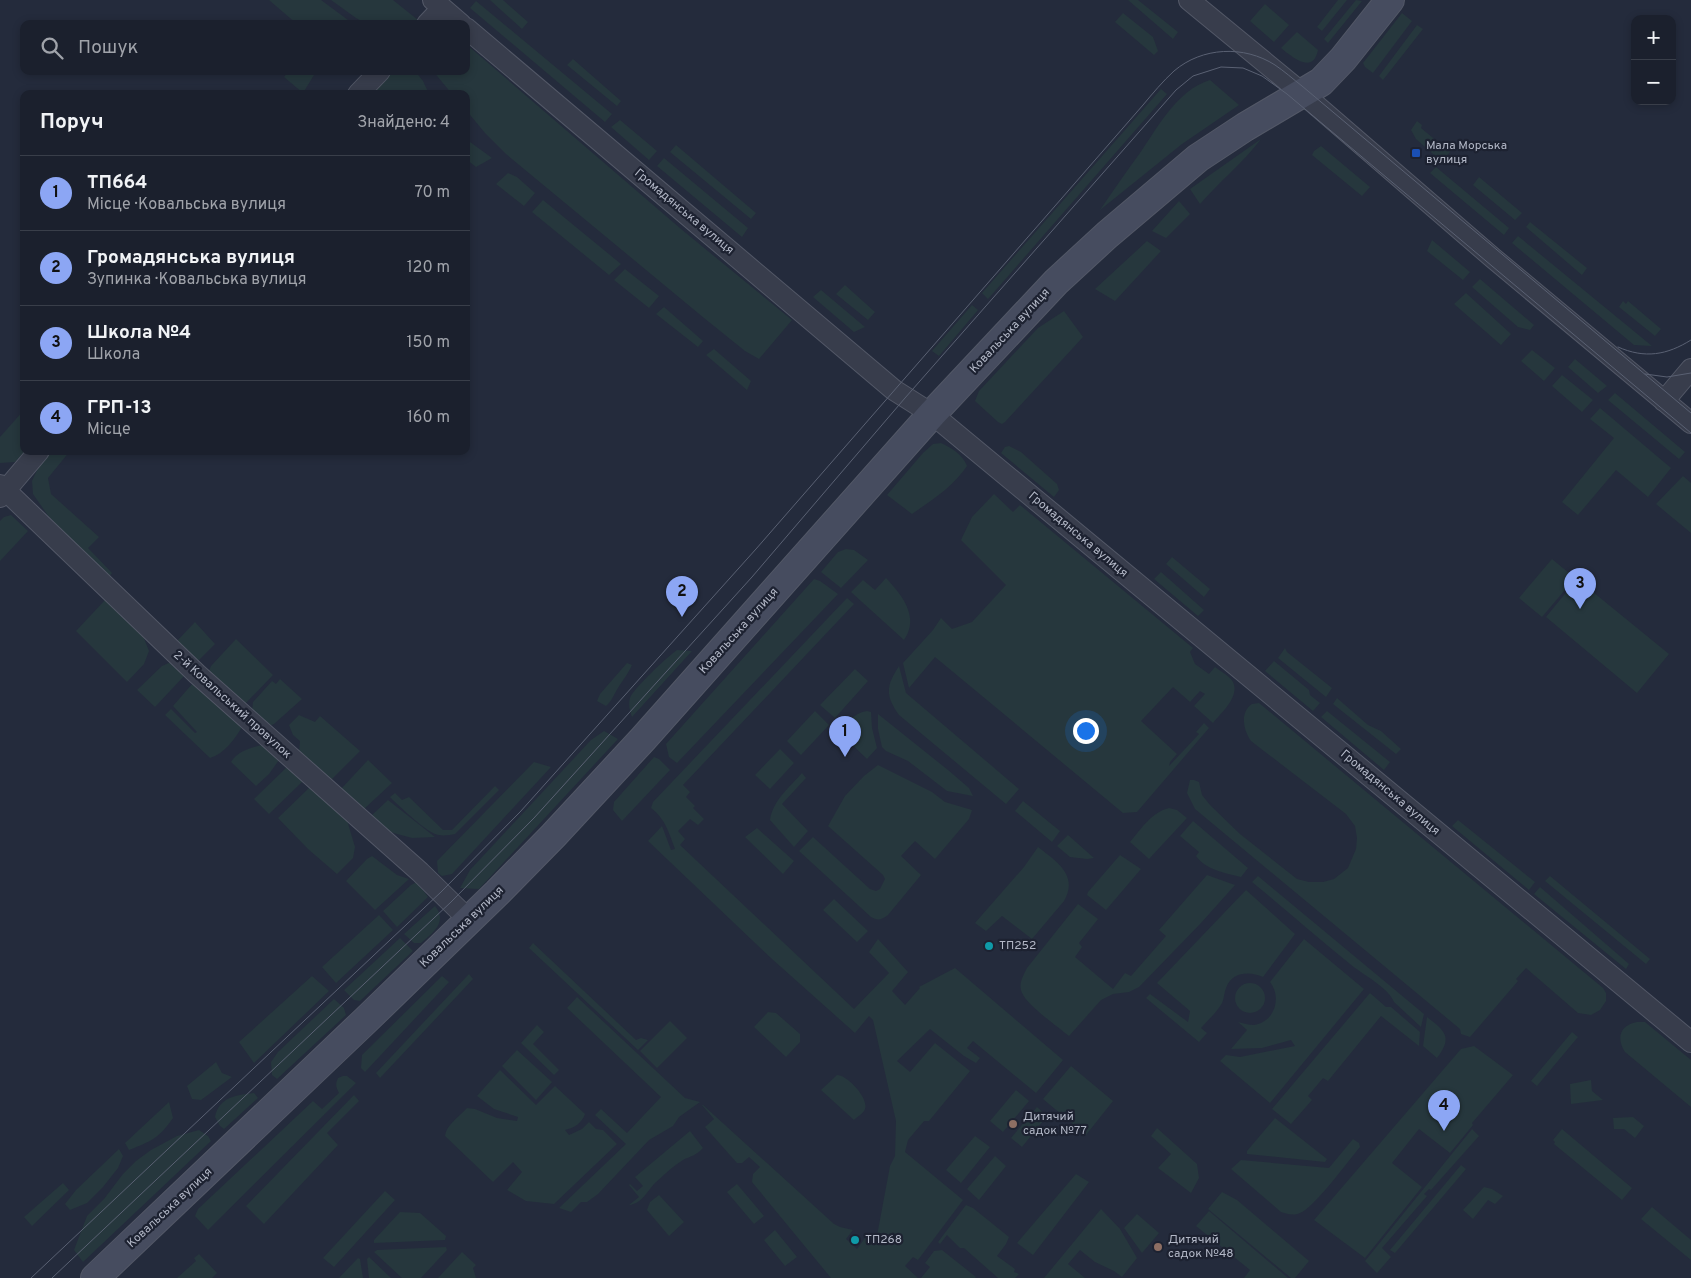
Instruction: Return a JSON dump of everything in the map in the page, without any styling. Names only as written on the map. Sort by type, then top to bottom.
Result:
[{"type":"street","points":[[1189,0],[1691,423]]},
{"type":"street","name":"Ковальська вулиця","points":[[95,1278],[232,1150],[553,836],[643,739],[932,414],[1056,282],[1121,222],[1198,158],[1245,127],[1321,82],[1390,0]]},
{"type":"street","points":[[429,20],[437,4],[456,20]]},
{"type":"street","name":"Громадянська вулиця","points":[[470,31],[894,390],[932,414],[1691,1042]]},
{"type":"street","points":[[362,90],[376,75]]},
{"type":"street","points":[[1664,401],[1691,369]]},
{"type":"street","points":[[2,491],[35,455]]},
{"type":"street","name":"2-й Ковальський провулок","points":[[2,491],[197,674],[414,866],[469,920]]},
{"type":"shaded area","points":[[269,0],[321,0],[348,20],[292,20]]},
{"type":"shaded area","points":[[331,0],[393,0],[418,20],[360,20]]},
{"type":"shaded area","points":[[490,0],[503,0],[528,22],[522,29]]},
{"type":"shaded area","points":[[1128,0],[1138,0],[1178,32],[1173,39]]},
{"type":"shaded area","points":[[1338,0],[1347,0],[1322,31],[1317,27]]},
{"type":"shaded area","points":[[1356,0],[1362,1],[1328,43],[1324,39]]},
{"type":"shaded area","points":[[476,1],[612,114],[605,122],[470,8]]},
{"type":"shaded area","points":[[1265,4],[1289,25],[1274,42],[1250,21]]},
{"type":"shaded area","points":[[1123,13],[1153,37],[1158,51],[1154,55],[1115,22]]},
{"type":"shaded area","points":[[1402,13],[1412,21],[1373,73],[1363,63]]},
{"type":"shaded area","points":[[1417,25],[1423,29],[1383,80],[1379,76]]},
{"type":"shaded area","points":[[1297,32],[1318,50],[1312,62],[1302,62],[1281,48]]},
{"type":"shaded area","points":[[470,47],[681,229],[792,320],[759,359],[745,351],[506,154],[470,115],[470,90],[449,90],[436,75],[470,75]]},
{"type":"shaded area","points":[[573,59],[621,101],[617,106],[567,65]]},
{"type":"shaded area","points":[[286,75],[314,75],[305,90],[299,90],[284,77]]},
{"type":"shaded area","points":[[387,75],[418,75],[427,90],[374,90]]},
{"type":"shaded area","points":[[1210,80],[1239,105],[1182,144],[1100,210],[1169,110],[1188,92]]},
{"type":"shaded area","points":[[1161,89],[1167,94],[988,299],[982,293]]},
{"type":"shaded area","points":[[620,120],[657,151],[649,160],[611,127]]},
{"type":"shaded area","points":[[1417,121],[1422,125],[1421,128],[1450,152],[1442,162],[1416,139],[1411,130]]},
{"type":"shaded area","points":[[1261,139],[1247,156],[1200,204],[1190,189]]},
{"type":"shaded area","points":[[470,142],[492,158],[476,167],[470,162]]},
{"type":"shaded area","points":[[676,145],[756,213],[751,219],[670,152]]},
{"type":"shaded area","points":[[1321,146],[1370,187],[1362,196],[1312,155]]},
{"type":"shaded area","points":[[664,158],[748,228],[742,237],[657,166]]},
{"type":"shaded area","points":[[1436,167],[1509,228],[1504,235],[1430,173]]},
{"type":"shaded area","points":[[508,173],[517,177],[535,193],[524,206],[496,184]]},
{"type":"shaded area","points":[[1479,177],[1522,213],[1515,220],[1473,185]]},
{"type":"shaded area","points":[[543,200],[621,264],[609,275],[532,212]]},
{"type":"shaded area","points":[[1179,201],[1190,214],[1166,238],[1152,231]]},
{"type":"shaded area","points":[[1530,222],[1587,268],[1582,275],[1526,227]]},
{"type":"shaded area","points":[[1518,236],[1652,346],[1634,345],[1512,243]]},
{"type":"shaded area","points":[[1432,240],[1470,272],[1463,280],[1427,251]]},
{"type":"shaded area","points":[[1147,241],[1161,251],[1115,301],[1095,289]]},
{"type":"shaded area","points":[[625,269],[659,296],[649,308],[614,280]]},
{"type":"shaded area","points":[[1480,279],[1534,325],[1530,330],[1518,327],[1472,287]]},
{"type":"shaded area","points":[[845,285],[875,312],[868,320],[836,294]]},
{"type":"shaded area","points":[[821,290],[865,327],[854,332],[813,297]]},
{"type":"shaded area","points":[[1466,293],[1511,334],[1501,345],[1454,304]]},
{"type":"shaded area","points":[[1623,301],[1626,304],[1628,301],[1661,329],[1655,336],[1619,307]]},
{"type":"shaded area","points":[[972,305],[978,310],[939,356],[932,351]]},
{"type":"shaded area","points":[[664,307],[703,341],[698,347],[656,314]]},
{"type":"shaded area","points":[[1064,311],[1083,337],[1005,422],[1002,424],[998,422],[975,401],[979,391],[1038,328]]},
{"type":"shaded area","points":[[714,349],[751,381],[747,390],[706,355]]},
{"type":"shaded area","points":[[1532,350],[1555,368],[1544,381],[1521,361]]},
{"type":"shaded area","points":[[1575,359],[1607,386],[1598,393],[1568,367]]},
{"type":"shaded area","points":[[1562,375],[1593,400],[1582,412],[1552,386]]},
{"type":"shaded area","points":[[1615,393],[1685,452],[1679,459],[1608,400]]},
{"type":"shaded area","points":[[1600,408],[1671,468],[1648,497],[1616,470],[1578,515],[1562,502],[1614,438],[1590,419]]},
{"type":"shaded area","points":[[20,414],[21,455],[15,462],[0,463],[0,437]]},
{"type":"shaded area","points":[[941,443],[957,452],[967,466],[949,487],[912,514],[887,495],[923,453],[933,444]]},
{"type":"shaded area","points":[[1009,446],[1021,452],[1057,484],[1059,490],[1054,497],[1001,453],[1005,447]]},
{"type":"shaded area","points":[[49,455],[67,455],[48,478],[51,494],[99,537],[88,548],[112,573],[109,577],[49,517],[33,494],[32,481],[38,468]]},
{"type":"shaded area","points":[[1683,476],[1691,483],[1691,533],[1656,504]]},
{"type":"shaded area","points":[[994,494],[1013,512],[1020,505],[1193,648],[1190,652],[1195,664],[1209,674],[1215,667],[1233,682],[1234,693],[1232,699],[1213,723],[1194,706],[1205,694],[1200,691],[1190,702],[1173,687],[1141,721],[1177,754],[1169,766],[1199,734],[1196,732],[1204,723],[1209,728],[1137,812],[1123,813],[935,657],[909,688],[903,663],[933,630],[941,618],[952,629],[972,622],[1006,585],[961,540],[972,517]]},
{"type":"shaded area","points":[[11,515],[28,531],[0,561],[0,521],[4,517]]},
{"type":"shaded area","points":[[846,549],[854,550],[868,560],[841,588],[821,572],[838,552]]},
{"type":"shaded area","points":[[1172,557],[1210,589],[1204,597],[1166,564]]},
{"type":"shaded area","points":[[1552,559],[1575,578],[1542,617],[1519,598]]},
{"type":"shaded area","points":[[1161,572],[1204,610],[1198,616],[1154,579]]},
{"type":"shaded area","points":[[886,578],[903,599],[910,615],[910,623],[904,640],[851,592],[863,580],[875,590]]},
{"type":"shaded area","points":[[814,579],[838,594],[677,763],[669,757],[666,744]]},
{"type":"shaded area","points":[[1577,579],[1669,654],[1637,693],[1546,617]]},
{"type":"shaded area","points":[[847,598],[854,604],[683,785],[690,792],[686,797],[695,806],[693,808],[704,819],[698,825],[690,819],[678,831],[685,839],[680,845],[854,1009],[889,973],[869,952],[878,939],[908,972],[892,991],[905,1005],[919,987],[955,968],[1063,1060],[1036,1093],[973,1041],[967,1048],[980,1058],[976,1063],[964,1056],[930,1029],[897,1061],[910,1072],[935,1043],[970,1071],[929,1121],[924,1121],[908,1140],[905,1152],[963,1200],[918,1260],[913,1257],[905,1266],[918,1278],[831,1278],[752,1182],[753,1174],[760,1167],[749,1157],[742,1163],[737,1163],[705,1127],[714,1119],[702,1105],[834,1224],[853,1230],[846,1239],[857,1249],[865,1238],[876,1241],[890,1166],[895,1156],[896,1121],[873,1020],[869,1016],[855,1033],[772,959],[648,841],[662,826],[671,850],[675,849],[663,821],[651,808],[653,802]]},
{"type":"shaded area","points":[[106,599],[143,636],[149,651],[144,664],[127,682],[76,631]]},
{"type":"shaded area","points":[[195,622],[215,644],[198,661],[177,641]]},
{"type":"shaded area","points":[[236,639],[273,675],[245,704],[209,671],[211,666]]},
{"type":"shaded area","points":[[1285,648],[1287,652],[1332,688],[1326,697],[1278,658]]},
{"type":"shaded area","points":[[677,650],[692,651],[632,717],[629,703],[630,698],[651,673]]},
{"type":"shaded area","points":[[1274,661],[1309,690],[1310,695],[1320,703],[1313,711],[1265,671]]},
{"type":"shaded area","points":[[171,662],[185,675],[155,707],[137,690],[162,666]]},
{"type":"shaded area","points":[[627,663],[632,665],[610,702],[606,706],[597,701],[600,694]]},
{"type":"shaded area","points":[[899,666],[906,693],[1019,789],[1006,804],[899,715],[891,702],[889,690]]},
{"type":"shaded area","points":[[855,669],[868,681],[835,718],[820,705]]},
{"type":"shaded area","points":[[280,679],[302,699],[274,724],[269,726],[252,711],[253,702],[272,681],[276,684]]},
{"type":"shaded area","points":[[193,683],[242,727],[224,750],[210,758],[165,715],[171,709],[195,733],[197,732],[173,706]]},
{"type":"shaded area","points":[[1337,698],[1368,725],[1381,731],[1401,749],[1396,754],[1333,704]]},
{"type":"shaded area","points":[[1259,703],[1603,988],[1606,993],[1606,1001],[1600,1010],[1591,1015],[1578,1013],[1526,968],[1516,979],[1518,981],[1470,1037],[1461,1034],[1460,1029],[1195,809],[1187,793],[1190,780],[1199,782],[1202,795],[1240,834],[1297,879],[1309,882],[1323,882],[1334,879],[1348,868],[1356,849],[1355,826],[1346,814],[1251,741],[1246,732],[1245,712],[1252,704]]},
{"type":"shaded area","points":[[815,711],[829,725],[801,755],[787,741]]},
{"type":"shaded area","points":[[867,711],[871,712],[872,728],[877,748],[867,759],[839,732],[848,721]]},
{"type":"shaded area","points":[[1327,711],[1390,762],[1384,770],[1321,717]]},
{"type":"shaded area","points":[[878,714],[969,788],[973,796],[947,791],[908,761],[886,751],[882,747],[878,729]]},
{"type":"shaded area","points":[[299,715],[315,722],[320,716],[360,751],[331,780],[299,753],[300,741],[293,735],[289,725]]},
{"type":"shaded area","points":[[604,731],[618,739],[479,889],[460,888],[470,870],[591,740]]},
{"type":"shaded area","points":[[262,745],[279,760],[269,774],[256,786],[231,762],[241,753]]},
{"type":"shaded area","points":[[780,749],[794,763],[770,789],[755,775]]},
{"type":"shaded area","points":[[654,757],[659,759],[670,770],[622,821],[613,810],[614,802]]},
{"type":"shaded area","points":[[368,760],[392,783],[364,809],[341,789]]},
{"type":"shaded area","points":[[534,762],[551,767],[452,874],[442,876],[438,873],[437,861]]},
{"type":"shaded area","points":[[878,765],[932,792],[945,802],[972,810],[969,819],[935,859],[915,841],[901,856],[921,875],[888,915],[881,919],[871,917],[799,851],[813,837],[870,889],[876,891],[880,889],[885,879],[883,875],[828,826],[845,796],[864,776]]},
{"type":"shaded area","points":[[287,767],[303,781],[269,814],[254,799]]},
{"type":"shaded area","points":[[802,773],[806,778],[782,804],[808,831],[794,847],[770,820],[778,800]]},
{"type":"shaded area","points":[[495,786],[499,790],[455,834],[447,835],[439,835],[428,830],[390,797],[395,793],[402,800],[409,797],[443,830],[452,830]]},
{"type":"shaded area","points":[[310,787],[347,820],[355,847],[353,858],[337,874],[308,849],[278,818]]},
{"type":"shaded area","points":[[388,800],[435,837],[412,838],[390,832],[371,816]]},
{"type":"shaded area","points":[[1023,801],[1060,831],[1052,842],[1015,811]]},
{"type":"shaded area","points":[[1169,808],[1177,810],[1187,818],[1149,859],[1130,842],[1152,817]]},
{"type":"shaded area","points":[[1458,820],[1535,882],[1529,890],[1452,826]]},
{"type":"shaded area","points":[[1193,821],[1248,868],[1241,877],[1210,868],[1200,861],[1196,856],[1199,852],[1180,836]]},
{"type":"shaded area","points":[[757,828],[794,861],[783,874],[745,837]]},
{"type":"shaded area","points":[[1068,835],[1094,858],[1070,857],[1057,846]]},
{"type":"shaded area","points":[[1038,847],[1058,863],[1067,876],[1069,884],[1064,901],[1032,939],[1002,916],[986,931],[975,923],[1024,867]]},
{"type":"shaded area","points":[[1120,855],[1141,869],[1106,910],[1087,895]]},
{"type":"shaded area","points":[[372,856],[397,875],[409,879],[375,910],[346,881]]},
{"type":"shaded area","points":[[1207,875],[1235,885],[1139,987],[1129,992],[1113,994],[1101,1000],[1069,1036],[1036,1010],[1025,998],[1021,986],[1027,968],[1078,904],[1098,919],[1079,943],[1082,947],[1075,957],[1113,989],[1125,973],[1131,976],[1166,936],[1159,930]]},
{"type":"shaded area","points":[[1258,876],[1424,1014],[1421,1027],[1394,1002],[1381,986],[1350,964],[1252,882]]},
{"type":"shaded area","points":[[1550,876],[1650,959],[1646,964],[1545,881]]},
{"type":"shaded area","points":[[417,882],[428,897],[397,927],[383,911],[411,885]]},
{"type":"shaded area","points":[[1540,887],[1629,964],[1626,969],[1534,894]]},
{"type":"shaded area","points":[[1246,890],[1295,934],[1263,977],[1242,974],[1232,979],[1225,990],[1222,1003],[1201,1028],[1207,1033],[1199,1042],[1146,998],[1150,994],[1188,1022],[1190,1011],[1157,983]]},
{"type":"shaded area","points":[[834,899],[868,931],[857,942],[823,910]]},
{"type":"shaded area","points":[[435,906],[440,917],[437,927],[421,943],[414,943],[404,934]]},
{"type":"shaded area","points":[[379,915],[393,930],[336,983],[322,967]]},
{"type":"shaded area","points":[[400,938],[413,951],[360,1001],[354,1000],[344,990]]},
{"type":"shaded area","points":[[1304,939],[1364,989],[1270,1103],[1220,1061],[1226,1055],[1240,1057],[1295,1046],[1291,1040],[1262,1048],[1231,1049],[1247,1030],[1238,1022],[1254,1025],[1261,1023],[1271,1014],[1276,1001],[1276,995],[1270,982]]},
{"type":"shaded area","points":[[533,943],[636,1040],[641,1038],[648,1040],[638,1050],[529,948]]},
{"type":"shaded area","points":[[469,974],[473,979],[380,1078],[376,1073]]},
{"type":"shaded area","points":[[312,976],[329,991],[254,1063],[239,1042]]},
{"type":"shaded area","points":[[442,976],[449,982],[365,1072],[361,1068],[362,1055]]},
{"type":"shaded area","points":[[1250,983],[1261,987],[1265,998],[1261,1009],[1250,1013],[1239,1009],[1235,998],[1239,987]]},
{"type":"shaded area","points":[[1370,993],[1386,1007],[1391,1007],[1420,1032],[1419,1046],[1381,1016],[1328,1081],[1323,1078],[1308,1096],[1312,1100],[1291,1124],[1272,1109]]},
{"type":"shaded area","points":[[577,997],[685,1098],[700,1102],[679,1117],[673,1126],[649,1140],[598,1194],[587,1202],[581,1202],[571,1212],[559,1208],[626,1144],[595,1115],[601,1109],[627,1133],[661,1097],[567,1008]]},
{"type":"shaded area","points":[[334,999],[344,1008],[346,1015],[277,1079],[272,1075],[271,1062],[278,1052]]},
{"type":"shaded area","points":[[768,1012],[776,1013],[800,1034],[800,1042],[786,1057],[754,1027]]},
{"type":"shaded area","points":[[1427,1017],[1438,1026],[1446,1039],[1445,1045],[1437,1058],[1423,1046]]},
{"type":"shaded area","points":[[670,1021],[687,1038],[657,1068],[640,1051]]},
{"type":"shaded area","points":[[1637,1022],[1645,1022],[1691,1060],[1691,1107],[1625,1052],[1622,1047],[1621,1033],[1627,1026]]},
{"type":"shaded area","points":[[537,1025],[544,1032],[533,1044],[559,1070],[554,1075],[521,1043]]},
{"type":"shaded area","points":[[1572,1032],[1578,1037],[1537,1086],[1531,1081]]},
{"type":"shaded area","points":[[1474,1046],[1513,1075],[1472,1123],[1473,1125],[1450,1153],[1419,1129],[1392,1163],[1422,1187],[1365,1258],[1314,1220],[1461,1049]]},
{"type":"shaded area","points":[[517,1050],[552,1082],[536,1100],[502,1066]]},
{"type":"shaded area","points":[[216,1062],[222,1073],[232,1077],[201,1100],[192,1099],[187,1086]]},
{"type":"shaded area","points":[[1071,1066],[1113,1101],[1086,1135],[1043,1099]]},
{"type":"shaded area","points":[[500,1070],[536,1105],[555,1086],[585,1114],[577,1125],[565,1130],[569,1135],[582,1129],[589,1122],[596,1129],[603,1130],[617,1144],[554,1204],[526,1201],[507,1190],[522,1172],[513,1162],[493,1182],[445,1136],[451,1124],[467,1108],[475,1109],[497,1118],[517,1121],[518,1117],[494,1109],[477,1096]]},
{"type":"shaded area","points":[[837,1075],[851,1083],[864,1099],[865,1109],[854,1120],[821,1090]]},
{"type":"shaded area","points":[[347,1076],[356,1083],[208,1230],[195,1216],[198,1209],[313,1101],[322,1109],[339,1093],[336,1082],[338,1078]]},
{"type":"shaded area","points":[[1591,1080],[1592,1091],[1603,1100],[1571,1104],[1570,1084]]},
{"type":"shaded area","points":[[1016,1090],[1029,1101],[1003,1132],[990,1121]]},
{"type":"shaded area","points":[[254,1093],[258,1098],[224,1129],[220,1126],[215,1117],[217,1110],[224,1101],[235,1096]]},
{"type":"shaded area","points":[[354,1095],[359,1101],[327,1133],[338,1145],[264,1224],[246,1206]]},
{"type":"shaded area","points":[[169,1102],[173,1118],[168,1125],[154,1138],[129,1150],[125,1143]]},
{"type":"shaded area","points":[[1037,1107],[1047,1116],[1022,1147],[1011,1138]]},
{"type":"shaded area","points":[[1633,1117],[1644,1126],[1635,1138],[1624,1129],[1614,1129],[1613,1118]]},
{"type":"shaded area","points":[[1275,1118],[1327,1159],[1325,1162],[1247,1154],[1247,1151]]},
{"type":"shaded area","points":[[1157,1128],[1197,1164],[1199,1178],[1191,1193],[1158,1168],[1171,1154],[1151,1136]]},
{"type":"shaded area","points":[[1472,1129],[1479,1136],[1431,1190],[1429,1189],[1424,1194],[1427,1196],[1382,1248],[1391,1257],[1377,1273],[1365,1261]]},
{"type":"shaded area","points":[[1562,1129],[1632,1188],[1622,1200],[1554,1144],[1553,1140]]},
{"type":"shaded area","points":[[199,1130],[208,1136],[211,1141],[83,1262],[74,1250],[87,1216],[104,1199],[123,1174],[151,1150],[177,1136]]},
{"type":"shaded area","points":[[690,1131],[703,1148],[676,1165],[655,1183],[641,1200],[629,1205],[639,1197],[629,1185],[637,1191],[643,1186],[635,1177]]},
{"type":"shaded area","points":[[975,1136],[990,1147],[961,1183],[946,1170]]},
{"type":"shaded area","points":[[1353,1139],[1359,1143],[1360,1147],[1322,1194],[1306,1210],[1297,1214],[1281,1212],[1231,1169],[1241,1160],[1329,1168]]},
{"type":"shaded area","points":[[119,1149],[123,1156],[118,1168],[103,1187],[87,1203],[70,1210],[65,1204],[76,1190]]},
{"type":"shaded area","points":[[995,1156],[1006,1166],[979,1200],[967,1189]]},
{"type":"shaded area","points":[[1461,1165],[1466,1169],[1395,1253],[1390,1250]]},
{"type":"shaded area","points":[[1076,1174],[1089,1182],[1033,1255],[1017,1243]]},
{"type":"shaded area","points":[[63,1183],[69,1190],[32,1226],[24,1217]]},
{"type":"shaded area","points":[[737,1184],[764,1216],[754,1224],[727,1192]]},
{"type":"shaded area","points":[[1484,1187],[1492,1189],[1503,1196],[1495,1204],[1488,1200],[1473,1219],[1463,1210]]},
{"type":"shaded area","points":[[385,1191],[395,1200],[334,1267],[323,1258]]},
{"type":"shaded area","points":[[1222,1192],[1237,1200],[1309,1261],[1295,1278],[1291,1278],[1208,1209]]},
{"type":"shaded area","points":[[659,1195],[684,1222],[669,1236],[647,1210],[650,1202]]},
{"type":"shaded area","points":[[966,1205],[973,1208],[1009,1237],[997,1256],[1015,1269],[1014,1272],[1019,1274],[1015,1278],[998,1278],[964,1248],[960,1248],[947,1235],[940,1244],[938,1242]]},
{"type":"shaded area","points":[[1652,1207],[1691,1240],[1691,1260],[1641,1219]]},
{"type":"shaded area","points":[[1101,1209],[1120,1229],[1137,1258],[1122,1277],[1095,1262],[1080,1250],[1068,1264],[1085,1278],[1044,1278]]},
{"type":"shaded area","points":[[1209,1211],[1288,1278],[1244,1278],[1250,1270],[1196,1226]]},
{"type":"shaded area","points":[[400,1212],[420,1213],[446,1236],[445,1240],[374,1243],[374,1240]]},
{"type":"shaded area","points":[[1137,1214],[1159,1233],[1142,1253],[1124,1228]]},
{"type":"shaded area","points":[[775,1230],[797,1257],[785,1266],[764,1240]]},
{"type":"shaded area","points":[[446,1247],[447,1250],[421,1278],[402,1278],[374,1252],[377,1250]]},
{"type":"shaded area","points":[[942,1250],[976,1277],[921,1278],[930,1267],[925,1263],[934,1251]]},
{"type":"shaded area","points":[[462,1252],[476,1265],[473,1268],[476,1278],[438,1278]]},
{"type":"shaded area","points":[[199,1254],[217,1273],[212,1278],[177,1278],[196,1261],[194,1258]]},
{"type":"shaded area","points":[[369,1257],[391,1278],[369,1278],[367,1259]]},
{"type":"shaded area","points":[[358,1258],[360,1259],[363,1278],[339,1278]]},
{"type":"tram line","points":[[31,1278],[441,892],[520,812],[756,549],[1158,87],[1185,63],[1210,53],[1237,52],[1250,54],[1275,65],[1691,413]]},
{"type":"tram line","points":[[52,1278],[451,902],[534,818],[752,577],[905,398],[1176,90],[1193,76],[1221,67],[1243,68],[1262,76],[1287,94],[1691,433]]},
{"type":"tram line","points":[[1618,347],[1637,353],[1656,354],[1673,349],[1691,340]]},
{"type":"tram line","points":[[1645,374],[1667,377],[1691,373]]},
{"type":"place","name":"Мала Морська вулиця","points":[[1416,153]]},
{"type":"place","name":"Школа №4","points":[[1580,609]]},
{"type":"place","name":"Громадянська вулиця","points":[[682,617]]},
{"type":"place","name":"ТП664","points":[[845,757]]},
{"type":"place","name":"ТП252","points":[[989,946]]},
{"type":"place","name":"Дитячий садок №77","points":[[1013,1124]]},
{"type":"place","name":"ГРП-13","points":[[1444,1131]]},
{"type":"place","name":"ТП268","points":[[855,1240]]},
{"type":"place","name":"Дитячий садок №48","points":[[1158,1247]]}]
